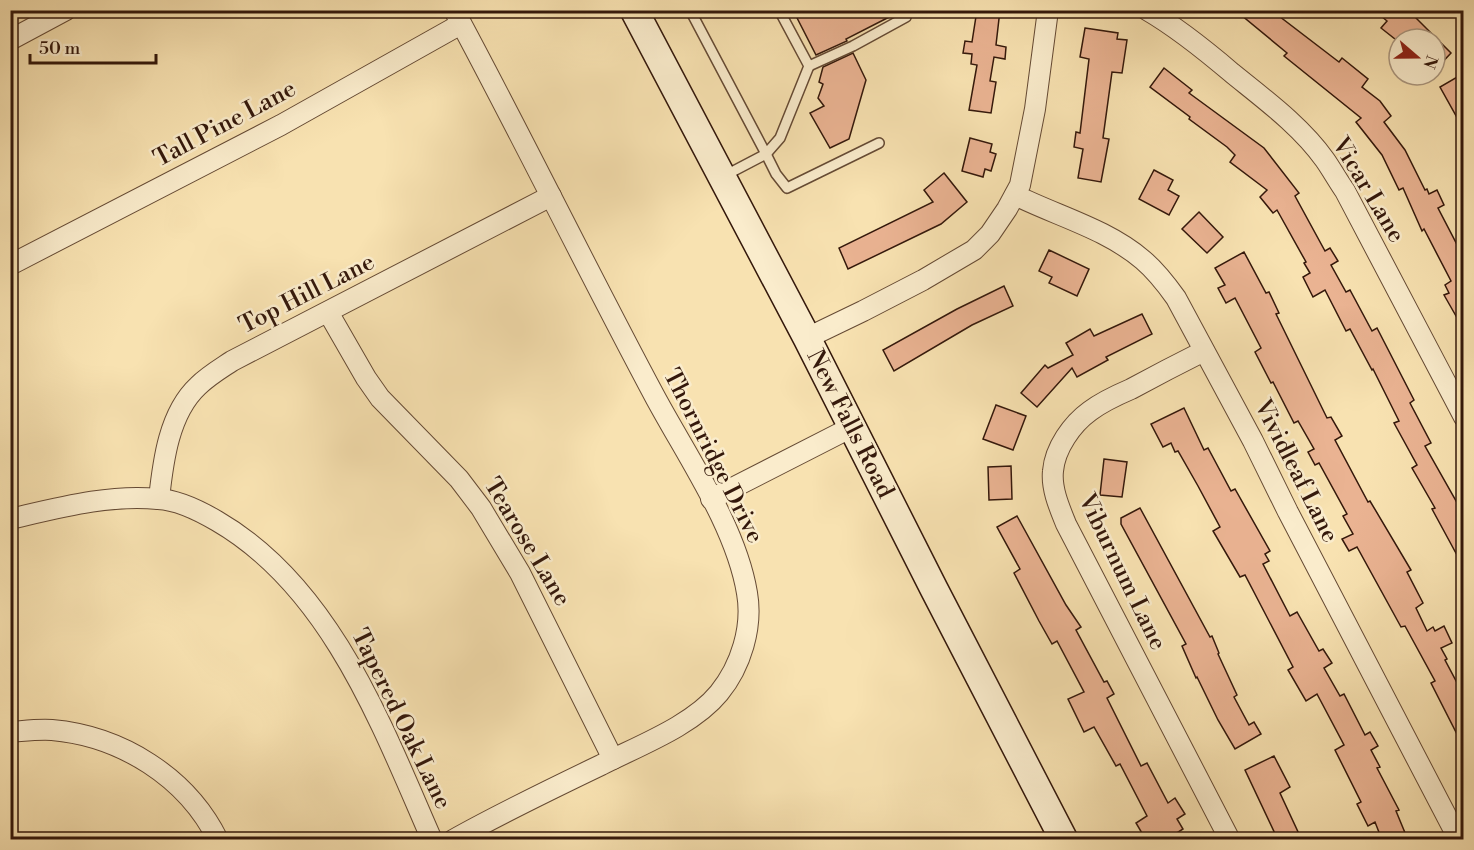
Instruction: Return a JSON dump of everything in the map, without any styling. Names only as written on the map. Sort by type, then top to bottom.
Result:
[{"type":"main road","name":"New Falls Road","points":[[634,10],[807,338],[1064,840]]},
{"type":"street","points":[[10,40],[66,10]]},
{"type":"street","points":[[807,338],[863,311],[974,250],[990,234],[1020,185],[1030,141],[1048,10]]},
{"type":"street","name":"Vicar Lane","points":[[1147,10],[1199,45],[1268,102],[1324,159],[1345,191],[1464,417]]},
{"type":"street","name":"Thornridge Drive","points":[[453,840],[502,813],[670,730],[709,704],[721,692],[742,652],[749,613],[747,591],[728,532],[458,17]]},
{"type":"street","name":"Tall Pine Lane","points":[[10,265],[281,125],[458,17]]},
{"type":"street","name":"Vividleaf Lane","points":[[1015,195],[1117,242],[1143,259],[1176,298],[1253,441],[1287,512],[1459,840]]},
{"type":"street","name":"Top Hill Lane","points":[[159,498],[166,452],[173,427],[186,401],[197,387],[232,362],[551,196]]},
{"type":"street","name":"Tearose Lane","points":[[328,312],[380,398],[459,479],[481,508],[520,573],[613,759]]},
{"type":"street","name":"Viburnum Lane","points":[[1204,351],[1090,410],[1073,426],[1064,440],[1055,459],[1053,482],[1066,524],[1230,840]]},
{"type":"street","points":[[711,499],[852,427]]},
{"type":"street","name":"Tapered Oak Lane","points":[[10,519],[104,500],[159,498],[203,513],[236,532],[263,554],[292,584],[330,633],[352,668],[385,733],[432,840]]},
{"type":"street","points":[[10,732],[51,730],[77,733],[107,742],[140,757],[184,790],[218,840]]},
{"type":"lane","points":[[690,10],[776,174],[787,188],[879,143]]},
{"type":"lane","points":[[779,10],[809,66]]},
{"type":"lane","points":[[722,177],[766,154],[780,138],[809,66],[853,46],[906,17],[903,10]]},
{"type":"building","points":[[793,10],[896,10],[897,13],[846,39],[847,41],[816,55]]},
{"type":"building","points":[[977,10],[1000,10],[996,45],[1006,47],[1005,59],[994,57],[990,81],[996,82],[991,113],[969,110],[977,65],[971,64],[972,54],[963,53],[965,41],[972,42]]},
{"type":"building","points":[[1235,10],[1271,10],[1339,62],[1342,58],[1368,79],[1362,87],[1380,101],[1391,116],[1384,122],[1405,150],[1425,190],[1427,189],[1429,194],[1437,190],[1444,205],[1438,208],[1464,258],[1464,330],[1444,295],[1449,293],[1445,285],[1451,281],[1424,229],[1422,231],[1403,188],[1399,190],[1382,155],[1356,122],[1361,118],[1284,56],[1287,53]]},
{"type":"building","points":[[1374,10],[1421,10],[1415,17],[1425,27],[1387,27],[1387,33],[1381,28],[1387,21]]},
{"type":"building","points":[[1085,28],[1118,33],[1117,39],[1127,40],[1122,73],[1112,72],[1103,138],[1109,139],[1101,182],[1078,178],[1083,149],[1074,147],[1076,132],[1080,133],[1089,59],[1080,57]]},
{"type":"building","points":[[853,53],[866,80],[849,139],[830,148],[810,113],[824,106],[818,98],[823,84],[819,82],[823,67]]},
{"type":"building","points":[[1164,68],[1192,90],[1189,93],[1264,148],[1299,193],[1295,196],[1325,251],[1330,248],[1338,261],[1331,265],[1346,292],[1350,290],[1372,331],[1377,328],[1414,400],[1410,403],[1431,443],[1425,446],[1464,515],[1464,568],[1432,509],[1435,508],[1412,468],[1417,465],[1394,423],[1399,421],[1373,369],[1350,329],[1346,331],[1325,290],[1313,297],[1303,277],[1310,273],[1304,263],[1306,262],[1277,210],[1273,213],[1260,197],[1267,190],[1230,162],[1235,155],[1227,147],[1150,87]]},
{"type":"building","points":[[1464,73],[1464,130],[1440,87],[1447,87],[1447,83]]},
{"type":"building","points":[[970,138],[992,144],[990,152],[996,154],[991,171],[985,169],[983,177],[962,171]]},
{"type":"building","points":[[1154,170],[1173,180],[1168,190],[1179,196],[1169,215],[1139,199]]},
{"type":"building","points":[[944,173],[967,202],[941,224],[848,269],[839,248],[933,202],[924,190]]},
{"type":"building","points":[[1199,212],[1223,237],[1207,253],[1182,229]]},
{"type":"building","points":[[1049,250],[1089,269],[1077,296],[1049,283],[1052,277],[1039,271]]},
{"type":"building","points":[[1244,252],[1266,293],[1269,292],[1279,313],[1276,314],[1327,418],[1331,417],[1342,436],[1335,440],[1368,502],[1370,501],[1411,570],[1407,572],[1423,603],[1416,608],[1427,631],[1433,627],[1435,631],[1444,626],[1452,643],[1441,648],[1464,696],[1464,748],[1431,683],[1435,681],[1405,626],[1401,627],[1357,547],[1349,551],[1342,539],[1353,534],[1343,516],[1347,514],[1319,463],[1315,465],[1308,452],[1314,449],[1298,421],[1294,423],[1273,382],[1271,383],[1255,352],[1261,348],[1235,298],[1226,303],[1218,288],[1225,285],[1215,268]]},
{"type":"building","points":[[1004,286],[1013,306],[972,325],[894,371],[883,350]]},
{"type":"building","points":[[1142,314],[1152,334],[1106,357],[1108,360],[1077,377],[1072,368],[1037,407],[1021,393],[1045,365],[1048,368],[1073,355],[1066,343],[1090,329],[1094,336]]},
{"type":"building","points":[[996,405],[1026,416],[1013,450],[983,439]]},
{"type":"building","points":[[1184,408],[1204,450],[1208,448],[1231,491],[1235,489],[1270,551],[1265,554],[1269,561],[1263,564],[1290,616],[1297,612],[1319,651],[1323,649],[1332,663],[1324,668],[1340,696],[1344,694],[1365,735],[1370,732],[1378,746],[1371,750],[1380,767],[1377,768],[1399,810],[1396,811],[1408,840],[1382,840],[1375,822],[1368,826],[1357,804],[1361,802],[1335,750],[1344,745],[1317,694],[1306,701],[1288,670],[1293,667],[1245,575],[1240,577],[1213,531],[1220,527],[1198,486],[1178,451],[1175,452],[1171,443],[1163,447],[1151,424]]},
{"type":"building","points":[[1104,459],[1127,462],[1122,497],[1100,495]]},
{"type":"building","points":[[1011,466],[1012,499],[989,500],[988,467]]},
{"type":"building","points":[[1140,508],[1210,637],[1212,636],[1237,695],[1234,697],[1249,725],[1254,722],[1261,734],[1235,749],[1196,678],[1182,646],[1186,644],[1121,524],[1121,518]]},
{"type":"building","points":[[1017,516],[1066,605],[1081,627],[1076,630],[1104,682],[1107,681],[1114,694],[1107,698],[1141,766],[1147,763],[1168,803],[1175,798],[1185,814],[1177,819],[1183,829],[1166,840],[1146,840],[1136,823],[1147,816],[1120,764],[1116,766],[1094,727],[1084,732],[1068,699],[1084,692],[1057,641],[1052,644],[1039,621],[1014,573],[1020,569],[997,527]]},
{"type":"building","points":[[1274,756],[1290,787],[1280,793],[1299,834],[1288,840],[1278,840],[1245,770]]}]
